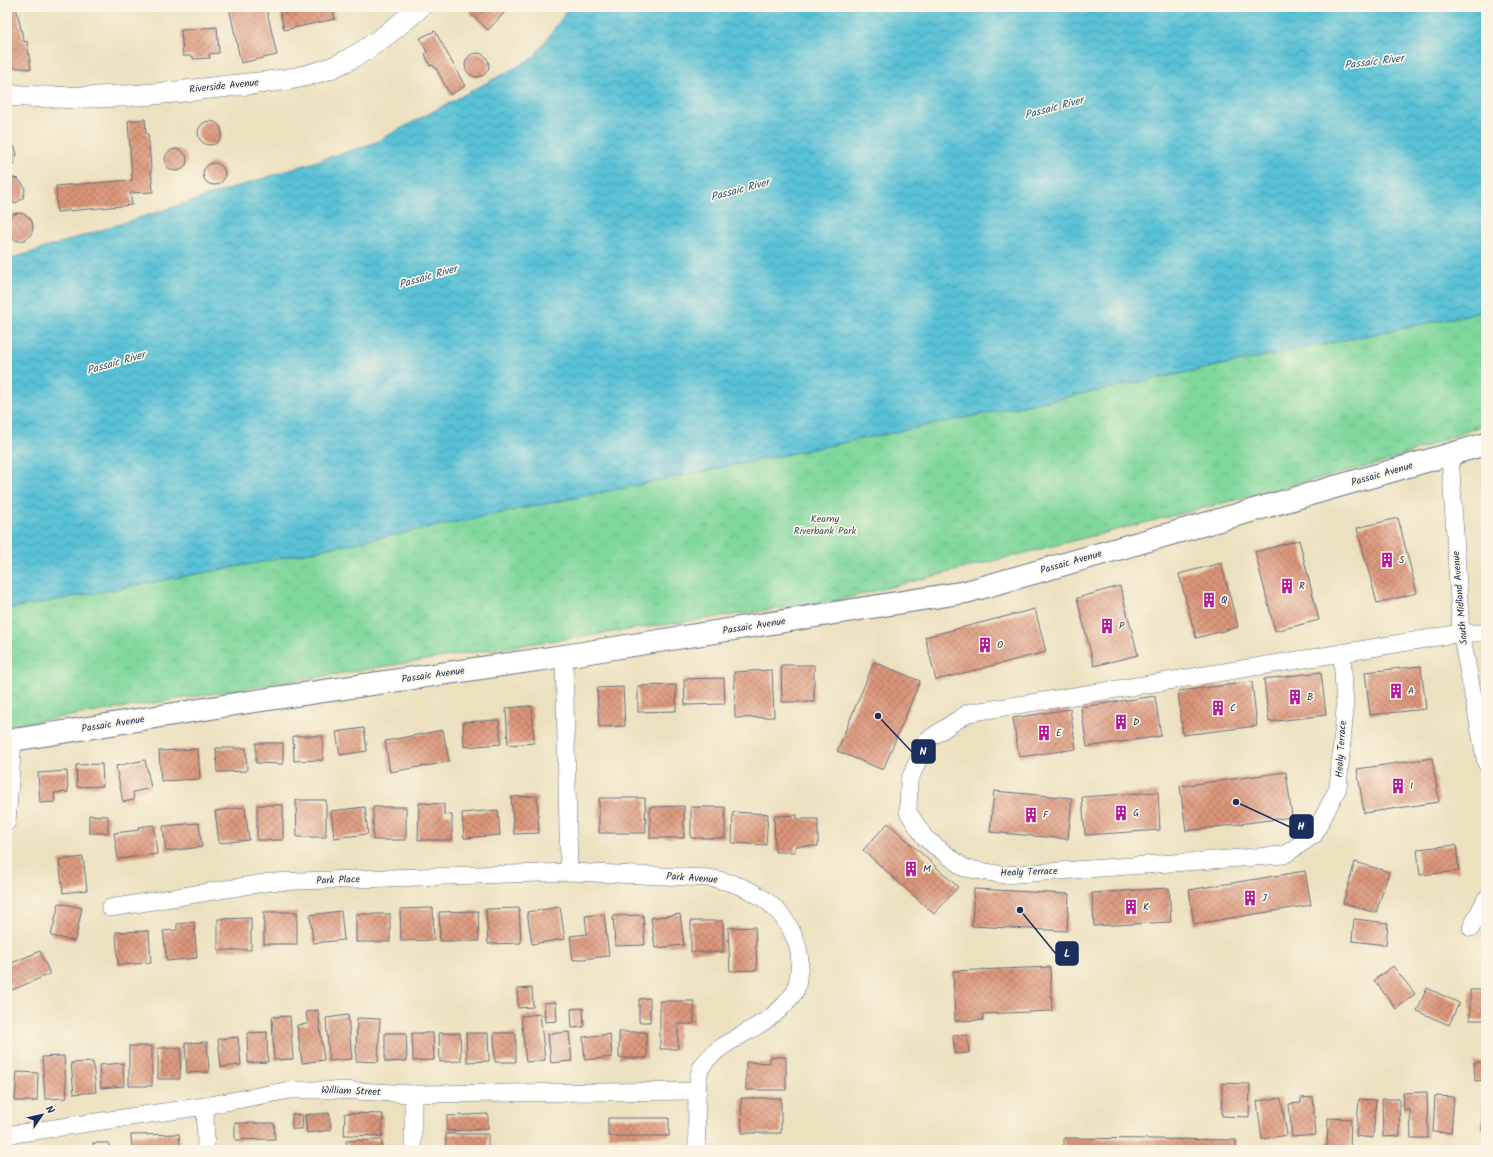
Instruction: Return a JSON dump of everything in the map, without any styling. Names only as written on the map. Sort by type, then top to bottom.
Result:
[{"type":"main road","name":"Passaic Avenue","points":[[10,741],[242,703],[564,656],[966,592],[1486,444]]},
{"type":"street","name":"Riverside Avenue","points":[[7,95],[66,97],[124,96],[271,81],[318,73],[344,62],[370,46],[398,26],[420,7]]},
{"type":"street","name":"South Midland Avenue","points":[[1450,454],[1461,633],[1486,763]]},
{"type":"street","name":"Healy Terrace","points":[[1342,652],[1345,709],[1338,788],[1314,835],[1284,855],[1004,875],[964,868],[925,838],[908,812],[909,781],[927,740],[968,713],[1342,652],[1461,633],[1486,633]]},
{"type":"street","points":[[564,656],[569,872]]},
{"type":"street","points":[[7,822],[10,741]]},
{"type":"street","name":"Park Place","points":[[110,908],[270,882],[569,872]]},
{"type":"street","name":"Park Avenue","points":[[569,872],[710,878],[726,881],[746,888],[767,900],[786,921],[798,942],[800,967],[796,990],[784,1006],[764,1022],[716,1052],[701,1069],[698,1091],[697,1150]]},
{"type":"street","points":[[1471,928],[1486,899]]},
{"type":"street","name":"William Street","points":[[7,1135],[205,1106],[290,1090],[338,1090],[413,1094],[698,1091]]},
{"type":"street","points":[[413,1094],[413,1150]]},
{"type":"street","points":[[205,1106],[206,1150]]},
{"type":"green space","name":"Kearny Riverbank Park","points":[[1486,311],[1486,424],[1385,462],[839,600],[521,645],[7,726],[7,609],[261,562]]},
{"type":"water","name":"Passaic River","points":[[570,7],[1486,7],[1486,311],[261,562],[7,609],[7,260],[374,143],[533,58]]},
{"type":"building","points":[[7,7],[16,7],[24,42],[27,41],[31,69],[7,67]]},
{"type":"building","points":[[229,7],[266,7],[277,55],[241,63]]},
{"type":"building","points":[[279,7],[332,7],[335,19],[284,30]]},
{"type":"building","points":[[476,7],[500,7],[505,12],[488,30],[470,13]]},
{"type":"building","points":[[217,27],[219,53],[209,54],[210,58],[193,59],[193,56],[183,56],[181,30]]},
{"type":"building","points":[[435,31],[465,86],[450,95],[436,68],[433,65],[430,66],[425,54],[427,52],[420,38]]},
{"type":"building","points":[[477,53],[486,56],[489,65],[486,74],[477,77],[468,74],[465,65],[468,56]]},
{"type":"building","points":[[145,119],[146,134],[148,134],[153,192],[130,193],[132,205],[57,212],[56,186],[132,180],[128,121]]},
{"type":"building","points":[[210,121],[218,125],[222,133],[218,141],[210,145],[202,141],[198,133],[202,125]]},
{"type":"building","points":[[7,141],[14,146],[17,154],[14,163],[7,167]]},
{"type":"building","points":[[176,149],[184,152],[187,160],[184,168],[176,171],[168,168],[165,160],[168,152]]},
{"type":"building","points":[[214,163],[222,166],[225,174],[222,182],[214,185],[206,182],[203,174],[206,166]]},
{"type":"building","points":[[7,178],[18,179],[24,186],[25,190],[23,198],[16,203],[7,203]]},
{"type":"building","points":[[19,213],[29,217],[33,227],[29,237],[19,241],[9,237],[5,227],[9,217]]},
{"type":"building","name":"S","points":[[1398,518],[1417,593],[1377,603],[1357,528]]},
{"type":"building","name":"R","points":[[1299,540],[1319,620],[1275,631],[1255,552]]},
{"type":"building","name":"Q","points":[[1221,563],[1238,627],[1196,638],[1179,574]]},
{"type":"building","name":"P","points":[[1120,586],[1138,655],[1094,666],[1077,598]]},
{"type":"building","name":"O","points":[[1035,609],[1046,652],[936,680],[925,637]]},
{"type":"building","points":[[874,662],[920,681],[883,770],[837,751]]},
{"type":"building","points":[[781,665],[814,665],[814,702],[782,702]]},
{"type":"building","name":"A","points":[[1421,666],[1426,709],[1370,715],[1365,672]]},
{"type":"building","points":[[772,670],[774,717],[735,718],[734,672]]},
{"type":"building","name":"B","points":[[1321,672],[1326,715],[1269,722],[1264,679]]},
{"type":"building","points":[[724,678],[725,704],[685,705],[684,679]]},
{"type":"building","name":"C","points":[[1252,682],[1257,726],[1183,735],[1178,691]]},
{"type":"building","points":[[676,685],[676,711],[638,712],[638,686]]},
{"type":"building","points":[[623,687],[625,726],[599,727],[597,688]]},
{"type":"building","name":"D","points":[[1155,696],[1161,736],[1087,747],[1081,707]]},
{"type":"building","points":[[532,706],[534,743],[508,745],[506,708]]},
{"type":"building","name":"E","points":[[1070,709],[1076,749],[1019,757],[1013,718]]},
{"type":"building","points":[[499,720],[501,744],[464,747],[463,722]]},
{"type":"building","points":[[364,728],[367,751],[340,755],[336,732]]},
{"type":"building","points":[[443,730],[449,762],[390,772],[385,741]]},
{"type":"building","points":[[293,736],[323,736],[323,760],[294,761]]},
{"type":"building","points":[[256,743],[283,743],[283,764],[256,763]]},
{"type":"building","points":[[216,748],[246,748],[247,771],[217,772]]},
{"type":"building","points":[[198,749],[200,779],[161,781],[159,751]]},
{"type":"building","name":"I","points":[[1432,758],[1439,802],[1364,813],[1357,769]]},
{"type":"building","points":[[145,760],[151,788],[133,792],[134,800],[123,802],[116,766]]},
{"type":"building","points":[[102,764],[103,786],[77,787],[76,765]]},
{"type":"building","points":[[67,771],[68,792],[54,793],[55,802],[40,803],[38,773]]},
{"type":"building","points":[[1286,772],[1292,817],[1186,831],[1180,786]]},
{"type":"building","name":"F","points":[[994,791],[1072,798],[1068,839],[990,832]]},
{"type":"building","name":"G","points":[[1158,792],[1160,830],[1085,835],[1082,797]]},
{"type":"building","points":[[537,796],[539,833],[514,834],[511,797]]},
{"type":"building","points":[[599,798],[645,798],[646,833],[599,833]]},
{"type":"building","points":[[296,800],[326,800],[326,837],[297,837]]},
{"type":"building","points":[[419,803],[444,804],[444,814],[452,815],[452,840],[418,840]]},
{"type":"building","points":[[257,805],[283,805],[283,840],[257,840]]},
{"type":"building","points":[[684,806],[684,838],[650,838],[650,807]]},
{"type":"building","points":[[245,807],[249,840],[219,843],[215,811]]},
{"type":"building","points":[[365,807],[368,834],[334,838],[331,811]]},
{"type":"building","points":[[373,807],[406,807],[406,840],[373,840]]},
{"type":"building","points":[[691,807],[725,807],[725,838],[691,838]]},
{"type":"building","points":[[498,810],[500,835],[464,838],[462,813]]},
{"type":"building","points":[[733,812],[768,814],[766,845],[732,843]]},
{"type":"building","points":[[89,815],[108,816],[108,833],[89,833]]},
{"type":"building","points":[[797,815],[797,819],[818,819],[818,846],[795,846],[795,852],[775,852],[774,816]]},
{"type":"building","points":[[199,823],[202,847],[166,851],[163,826]]},
{"type":"building","name":"M","points":[[888,823],[958,887],[934,914],[863,850]]},
{"type":"building","points":[[154,825],[157,854],[118,859],[114,833],[139,830],[138,827]]},
{"type":"building","points":[[1456,845],[1459,871],[1420,875],[1417,849]]},
{"type":"building","points":[[83,857],[87,890],[63,893],[59,860]]},
{"type":"building","points":[[1355,862],[1389,872],[1376,913],[1343,903]]},
{"type":"building","name":"J","points":[[1305,871],[1311,905],[1194,924],[1189,890]]},
{"type":"building","name":"K","points":[[1169,888],[1171,922],[1094,926],[1092,893]]},
{"type":"building","points":[[974,889],[1069,894],[1067,931],[972,926]]},
{"type":"building","points":[[59,903],[82,908],[75,941],[51,936]]},
{"type":"building","points":[[560,907],[565,939],[532,944],[527,912]]},
{"type":"building","points":[[433,908],[434,940],[401,941],[400,909]]},
{"type":"building","points":[[519,908],[521,943],[488,944],[486,909]]},
{"type":"building","points":[[341,911],[344,940],[313,943],[310,915]]},
{"type":"building","points":[[478,911],[479,941],[440,941],[439,912]]},
{"type":"building","points":[[264,912],[297,912],[297,944],[264,944]]},
{"type":"building","points":[[356,914],[390,914],[390,942],[356,942]]},
{"type":"building","points":[[604,914],[609,956],[573,960],[570,936],[587,934],[585,916]]},
{"type":"building","points":[[680,914],[684,945],[655,948],[651,918]]},
{"type":"building","points":[[643,915],[645,945],[615,946],[613,916]]},
{"type":"building","points":[[251,918],[251,950],[218,950],[218,919]]},
{"type":"building","points":[[1354,919],[1388,923],[1386,945],[1352,941]]},
{"type":"building","points":[[691,921],[723,921],[723,952],[691,952]]},
{"type":"building","points":[[194,922],[197,958],[167,961],[163,931],[177,930],[177,924]]},
{"type":"building","points":[[755,927],[757,970],[730,971],[728,928]]},
{"type":"building","points":[[149,931],[151,963],[118,965],[116,932]]},
{"type":"building","points":[[40,951],[50,974],[12,990],[7,978],[7,965]]},
{"type":"building","points":[[1393,966],[1415,994],[1396,1009],[1374,980]]},
{"type":"building","points":[[1050,967],[1052,1011],[983,1014],[983,1020],[955,1021],[953,971]]},
{"type":"building","points":[[532,988],[533,1007],[518,1008],[517,989]]},
{"type":"building","points":[[1427,988],[1459,1003],[1449,1025],[1417,1011]]},
{"type":"building","points":[[1470,990],[1486,990],[1486,1020],[1470,1020]]},
{"type":"building","points":[[650,998],[650,1022],[639,1022],[639,999]]},
{"type":"building","points":[[660,1001],[694,1001],[694,1024],[678,1024],[678,1049],[660,1049]]},
{"type":"building","points":[[556,1002],[557,1021],[545,1022],[544,1003]]},
{"type":"building","points":[[583,1008],[584,1027],[572,1028],[571,1009]]},
{"type":"building","points":[[318,1010],[324,1060],[302,1063],[297,1025],[308,1024],[306,1012]]},
{"type":"building","points":[[540,1014],[545,1060],[526,1062],[521,1016]]},
{"type":"building","points":[[348,1015],[352,1059],[329,1061],[326,1018]]},
{"type":"building","points":[[290,1016],[293,1059],[274,1060],[272,1017]]},
{"type":"building","points":[[357,1018],[380,1019],[378,1062],[356,1061]]},
{"type":"building","points":[[267,1032],[268,1062],[248,1063],[247,1033]]},
{"type":"building","points":[[569,1032],[572,1061],[551,1063],[548,1034]]},
{"type":"building","points":[[619,1032],[646,1032],[647,1058],[619,1058]]},
{"type":"building","points":[[385,1033],[406,1033],[407,1061],[385,1062]]},
{"type":"building","points":[[412,1033],[433,1033],[434,1060],[413,1061]]},
{"type":"building","points":[[439,1033],[460,1033],[461,1061],[440,1062]]},
{"type":"building","points":[[466,1033],[488,1033],[489,1061],[467,1062]]},
{"type":"building","points":[[494,1033],[516,1033],[516,1062],[495,1062]]},
{"type":"building","points":[[610,1034],[612,1057],[585,1060],[583,1037]]},
{"type":"building","points":[[967,1035],[969,1053],[955,1054],[953,1036]]},
{"type":"building","points":[[238,1037],[241,1065],[221,1067],[218,1039]]},
{"type":"building","points":[[207,1042],[209,1072],[187,1073],[185,1043]]},
{"type":"building","points":[[129,1046],[152,1046],[152,1086],[129,1086]]},
{"type":"building","points":[[158,1048],[181,1048],[180,1079],[158,1079]]},
{"type":"building","points":[[64,1056],[67,1098],[45,1099],[42,1057]]},
{"type":"building","points":[[770,1057],[786,1057],[786,1090],[746,1090],[746,1062],[770,1063]]},
{"type":"building","points":[[93,1062],[96,1092],[74,1094],[71,1063]]},
{"type":"building","points":[[1474,1062],[1486,1062],[1486,1080],[1475,1081]]},
{"type":"building","points":[[123,1063],[124,1086],[101,1088],[99,1065]]},
{"type":"building","points":[[17,1072],[38,1073],[37,1101],[15,1101]]},
{"type":"building","points":[[1222,1083],[1250,1084],[1249,1117],[1222,1116]]},
{"type":"building","points":[[1427,1092],[1428,1138],[1411,1138],[1410,1110],[1404,1110],[1403,1093]]},
{"type":"building","points":[[1435,1096],[1454,1097],[1451,1133],[1433,1132]]},
{"type":"building","points":[[1313,1097],[1316,1135],[1292,1137],[1289,1104],[1301,1103],[1301,1098]]},
{"type":"building","points":[[741,1098],[781,1098],[781,1133],[742,1133]]},
{"type":"building","points":[[1281,1098],[1287,1135],[1262,1139],[1257,1101]]},
{"type":"building","points":[[1359,1099],[1376,1100],[1373,1138],[1356,1136]]},
{"type":"building","points":[[1382,1099],[1399,1099],[1400,1136],[1383,1137]]},
{"type":"building","points":[[1483,1107],[1486,1107],[1486,1130],[1482,1130]]},
{"type":"building","points":[[329,1113],[331,1130],[307,1133],[305,1115]]},
{"type":"building","points":[[345,1113],[383,1114],[382,1136],[344,1135]]},
{"type":"building","points":[[292,1114],[303,1115],[302,1129],[292,1129]]},
{"type":"building","points":[[488,1114],[488,1129],[447,1131],[447,1116]]},
{"type":"building","points":[[608,1118],[669,1118],[669,1136],[608,1136]]},
{"type":"building","points":[[1328,1118],[1351,1119],[1350,1150],[1327,1150]]},
{"type":"building","points":[[235,1123],[274,1123],[275,1139],[235,1140]]},
{"type":"building","points":[[179,1134],[180,1150],[132,1150],[131,1135]]},
{"type":"building","points":[[446,1134],[488,1134],[488,1150],[446,1150]]},
{"type":"building","points":[[1064,1138],[1236,1140],[1236,1150],[1064,1150]]},
{"type":"building","points":[[382,1140],[382,1150],[347,1150],[346,1141]]},
{"type":"building","points":[[93,1143],[109,1143],[109,1150],[93,1150]]},
{"type":"building","points":[[274,1147],[275,1150],[233,1150],[233,1148]]},
{"type":"place","name":"S","points":[[1387,560]]},
{"type":"place","name":"R","points":[[1287,586]]},
{"type":"place","name":"Q","points":[[1209,600]]},
{"type":"place","name":"P","points":[[1107,626]]},
{"type":"place","name":"O","points":[[985,645]]},
{"type":"place","name":"A","points":[[1396,691]]},
{"type":"place","name":"B","points":[[1295,697]]},
{"type":"place","name":"C","points":[[1218,708]]},
{"type":"place","name":"N","points":[[878,716]]},
{"type":"place","name":"D","points":[[1121,722]]},
{"type":"place","name":"E","points":[[1044,733]]},
{"type":"place","name":"I","points":[[1398,786]]},
{"type":"place","name":"H","points":[[1236,802]]},
{"type":"place","name":"G","points":[[1121,813]]},
{"type":"place","name":"F","points":[[1031,815]]},
{"type":"place","name":"M","points":[[911,869]]},
{"type":"place","name":"J","points":[[1250,898]]},
{"type":"place","name":"K","points":[[1131,907]]},
{"type":"place","name":"L","points":[[1020,910]]}]
